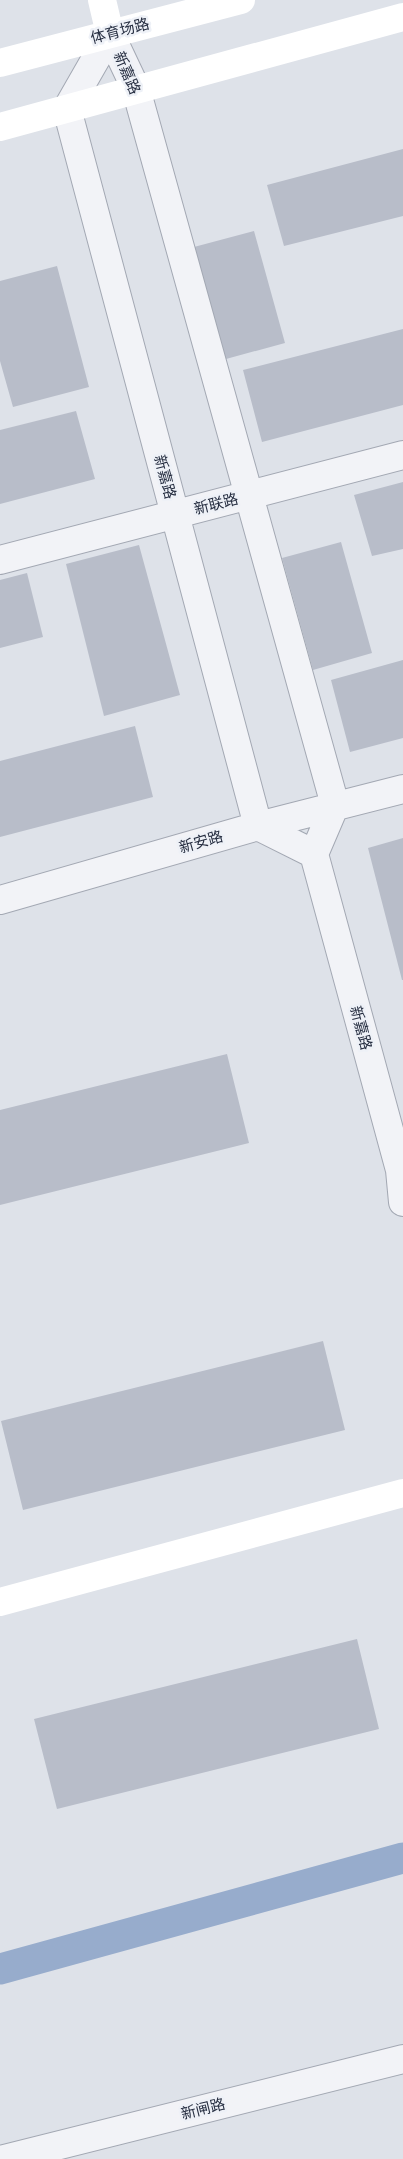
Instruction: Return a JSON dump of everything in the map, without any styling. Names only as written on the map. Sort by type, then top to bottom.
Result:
[{"type":"main road","points":[[102,0],[110,34]]},
{"type":"main road","name":"体育场路","points":[[0,63],[241,0]]},
{"type":"main road","points":[[0,127],[403,18]]},
{"type":"main road","points":[[0,1602],[403,1493]]},
{"type":"street","name":"新嘉路","points":[[110,34],[136,89],[334,806]]},
{"type":"street","name":"新嘉路","points":[[110,34],[67,109],[258,826]]},
{"type":"street","name":"新联路","points":[[0,560],[403,455]]},
{"type":"street","name":"新安路","points":[[0,900],[258,826],[403,789]]},
{"type":"street","points":[[258,826],[314,854],[334,806]]},
{"type":"street","name":"新嘉路","points":[[314,854],[399,1154],[403,1202]]},
{"type":"street","name":"新闸路","points":[[4,2159],[403,2059]]},
{"type":"building","points":[[403,149],[403,216],[284,246],[267,185]]},
{"type":"building","points":[[254,231],[285,343],[226,359],[194,247]]},
{"type":"building","points":[[57,266],[89,387],[13,407],[0,361],[0,281]]},
{"type":"building","points":[[403,329],[403,405],[262,442],[243,370]]},
{"type":"building","points":[[76,411],[95,479],[0,504],[0,430]]},
{"type":"building","points":[[403,482],[403,549],[372,556],[354,495]]},
{"type":"building","points":[[341,542],[372,653],[313,670],[282,558]]},
{"type":"building","points":[[139,545],[180,695],[104,716],[66,564]]},
{"type":"building","points":[[27,573],[43,637],[0,648],[0,580]]},
{"type":"building","points":[[403,660],[403,738],[350,752],[331,680]]},
{"type":"building","points":[[135,726],[153,797],[0,837],[0,761]]},
{"type":"building","points":[[403,838],[403,980],[402,980],[368,848]]},
{"type":"building","points":[[227,1054],[249,1143],[0,1205],[0,1110]]},
{"type":"building","points":[[323,1341],[345,1430],[23,1510],[1,1421]]},
{"type":"building","points":[[357,1639],[379,1729],[57,1809],[34,1719]]},
{"type":"waterway","points":[[0,1969],[403,1858]]}]
